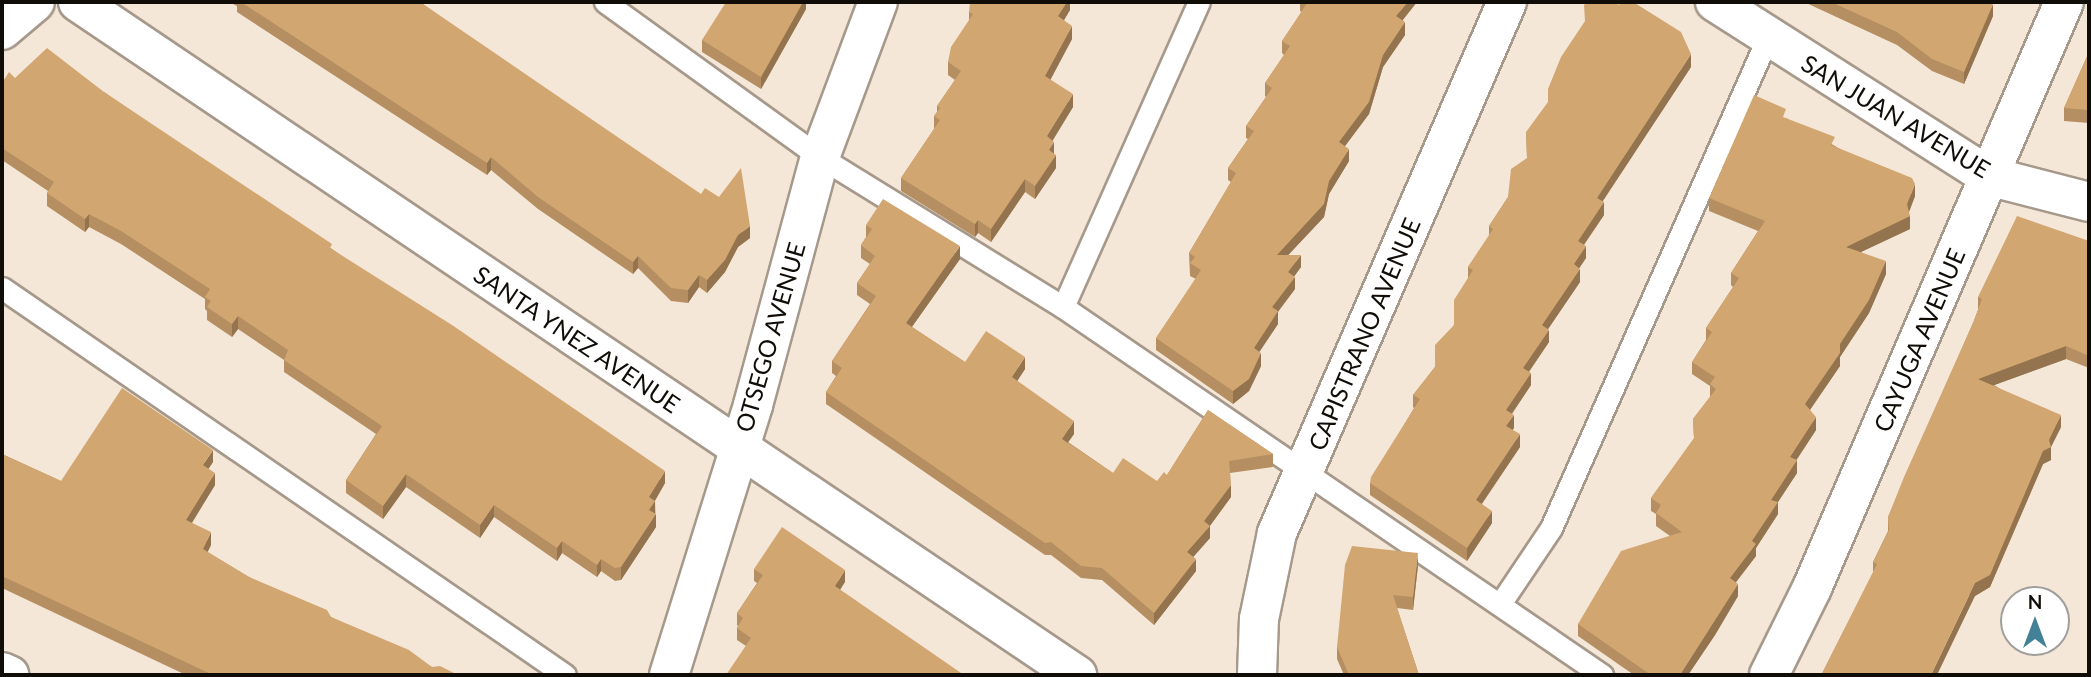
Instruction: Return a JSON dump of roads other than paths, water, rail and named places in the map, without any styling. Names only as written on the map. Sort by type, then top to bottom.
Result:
[{"type":"street","points":[[2,30],[34,2]]},
{"type":"street","name":"SANTA YNEZ AVENUE","points":[[78,2],[1077,675]]},
{"type":"street","name":"OTSEGO AVENUE","points":[[669,675],[738,447],[820,156],[878,2]]},
{"type":"street","name":"CAPISTRANO AVENUE","points":[[1256,675],[1259,619],[1277,533],[1507,2]]},
{"type":"street","name":"SAN JUAN AVENUE","points":[[1716,2],[1989,176],[2089,202]]},
{"type":"street","name":"CAYUGA AVENUE","points":[[1769,675],[1812,588],[2064,2]]},
{"type":"street","points":[[2,672],[9,675]]},
{"type":"lane","points":[[605,2],[820,156],[1063,307],[1602,675]]},
{"type":"lane","points":[[1063,307],[1199,2]]},
{"type":"lane","points":[[1500,604],[1551,528],[1768,37]]},
{"type":"lane","points":[[2,288],[565,675]]}]
